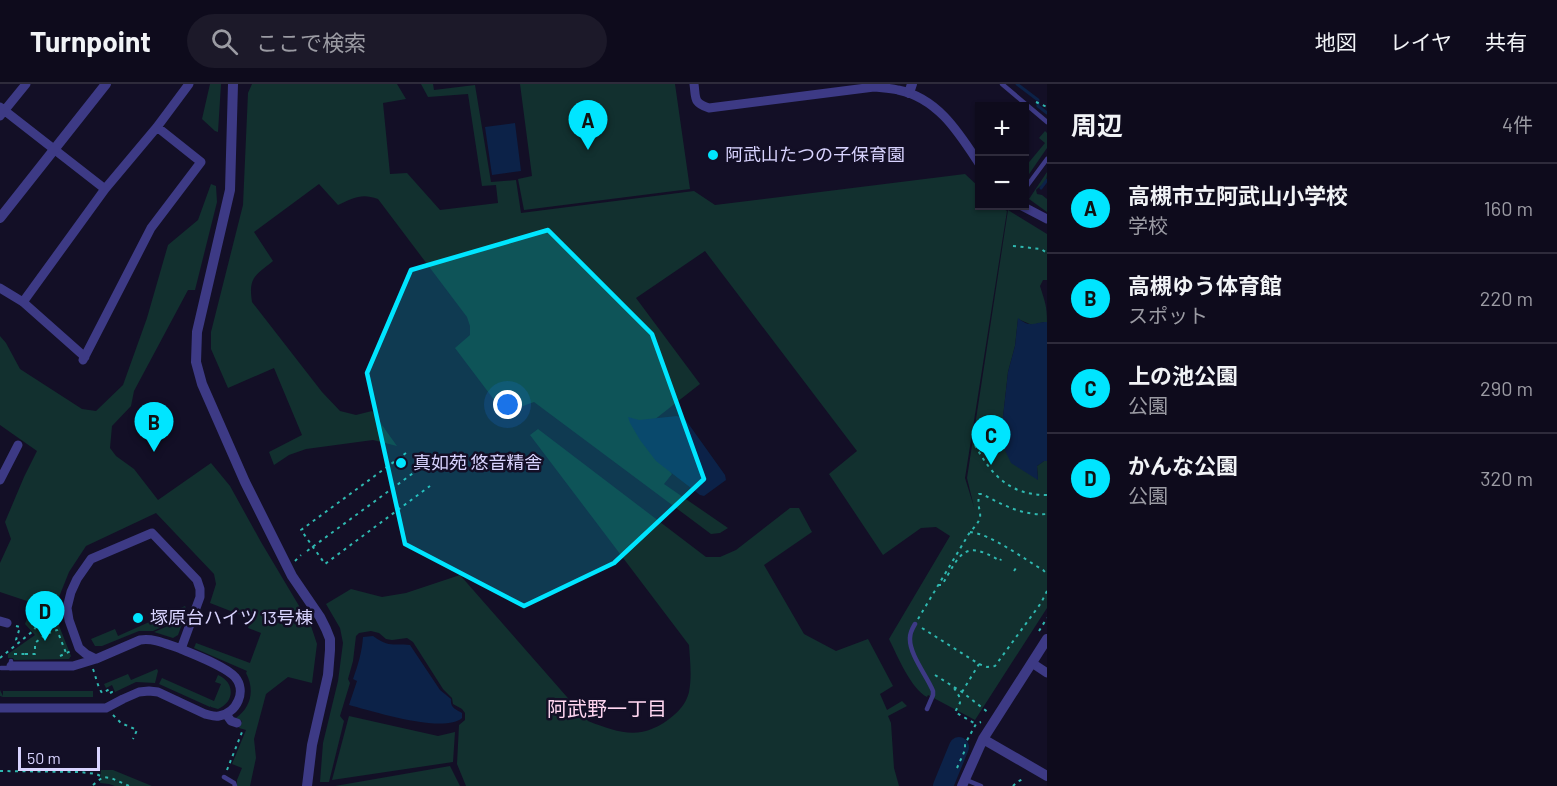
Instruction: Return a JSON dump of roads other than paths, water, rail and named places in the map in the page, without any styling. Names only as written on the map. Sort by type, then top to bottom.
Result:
[{"type":"street","points":[[26,84],[2,111],[105,189]]},
{"type":"street","points":[[0,218],[106,84]]},
{"type":"street","points":[[23,302],[105,189],[157,127],[189,84]]},
{"type":"street","points":[[233,84],[230,190],[197,332],[196,362],[202,384],[245,482],[292,576],[320,617],[330,639],[328,675],[312,746],[307,786]]},
{"type":"street","points":[[694,84],[696,101],[709,108],[874,87],[910,89],[950,121],[975,158]]},
{"type":"street","points":[[0,288],[23,302],[84,358],[152,228],[201,162],[157,127]]},
{"type":"street","points":[[1029,210],[1047,219]]},
{"type":"street","points":[[0,480],[4,464],[18,445]]},
{"type":"street","points":[[92,660],[80,648],[69,620],[67,608],[71,592],[83,568],[91,559],[152,533],[197,580],[201,589],[196,611],[181,649]]},
{"type":"street","points":[[0,708],[106,708],[139,692],[158,692],[213,716],[226,714],[234,708],[239,699],[240,690],[237,680],[231,673],[154,639],[140,640],[73,666],[7,662]]},
{"type":"street","points":[[960,780],[983,739],[1047,639]]},
{"type":"street","points":[[1032,663],[1047,673]]},
{"type":"street","points":[[226,714],[231,721],[237,723]]},
{"type":"street","points":[[983,739],[1047,776]]},
{"type":"lane","points":[[1002,84],[1047,122]]},
{"type":"lane","points":[[1029,183],[1047,159]]},
{"type":"lane","points":[[915,624],[910,634],[910,641],[919,666],[933,691],[927,709]]},
{"type":"lane","points":[[224,777],[236,786]]},
{"type":"lane","points":[[960,780],[981,786]]},
{"type":"water","points":[[515,123],[521,171],[492,175],[485,127]]},
{"type":"water","points":[[1018,318],[1029,324],[1047,322],[1047,461],[1037,466],[1038,480],[1011,463],[1003,446],[1002,426],[1008,372],[1015,346]]},
{"type":"water","points":[[677,416],[685,419],[725,475],[726,480],[704,496],[656,461],[640,440],[628,417],[639,420]]},
{"type":"water","points":[[373,636],[387,644],[410,645],[440,690],[451,699],[452,706],[462,713],[462,718],[440,724],[407,720],[349,705],[357,681],[353,679],[360,658],[363,637]]},
{"type":"waterway","points":[[1017,84],[1038,100],[1038,106],[1047,113]]},
{"type":"waterway","points":[[1041,188],[1047,180]]},
{"type":"waterway","points":[[943,786],[959,747]]},
{"type":"place","name":"高槻市立阿武山小学校","points":[[588,150]]},
{"type":"place","name":"阿武山たつの子保育園","points":[[713,155]]},
{"type":"place","name":"高槻ゆう体育館","points":[[154,452]]},
{"type":"place","name":"真如苑 悠音精舎","points":[[401,463]]},
{"type":"place","name":"上の池公園","points":[[991,465]]},
{"type":"place","name":"塚原台ハイツ 13号棟","points":[[138,618]]},
{"type":"place","name":"かんな公園","points":[[45,641]]},
{"type":"district","name":"阿武野一丁目","points":[[607,709]]}]
